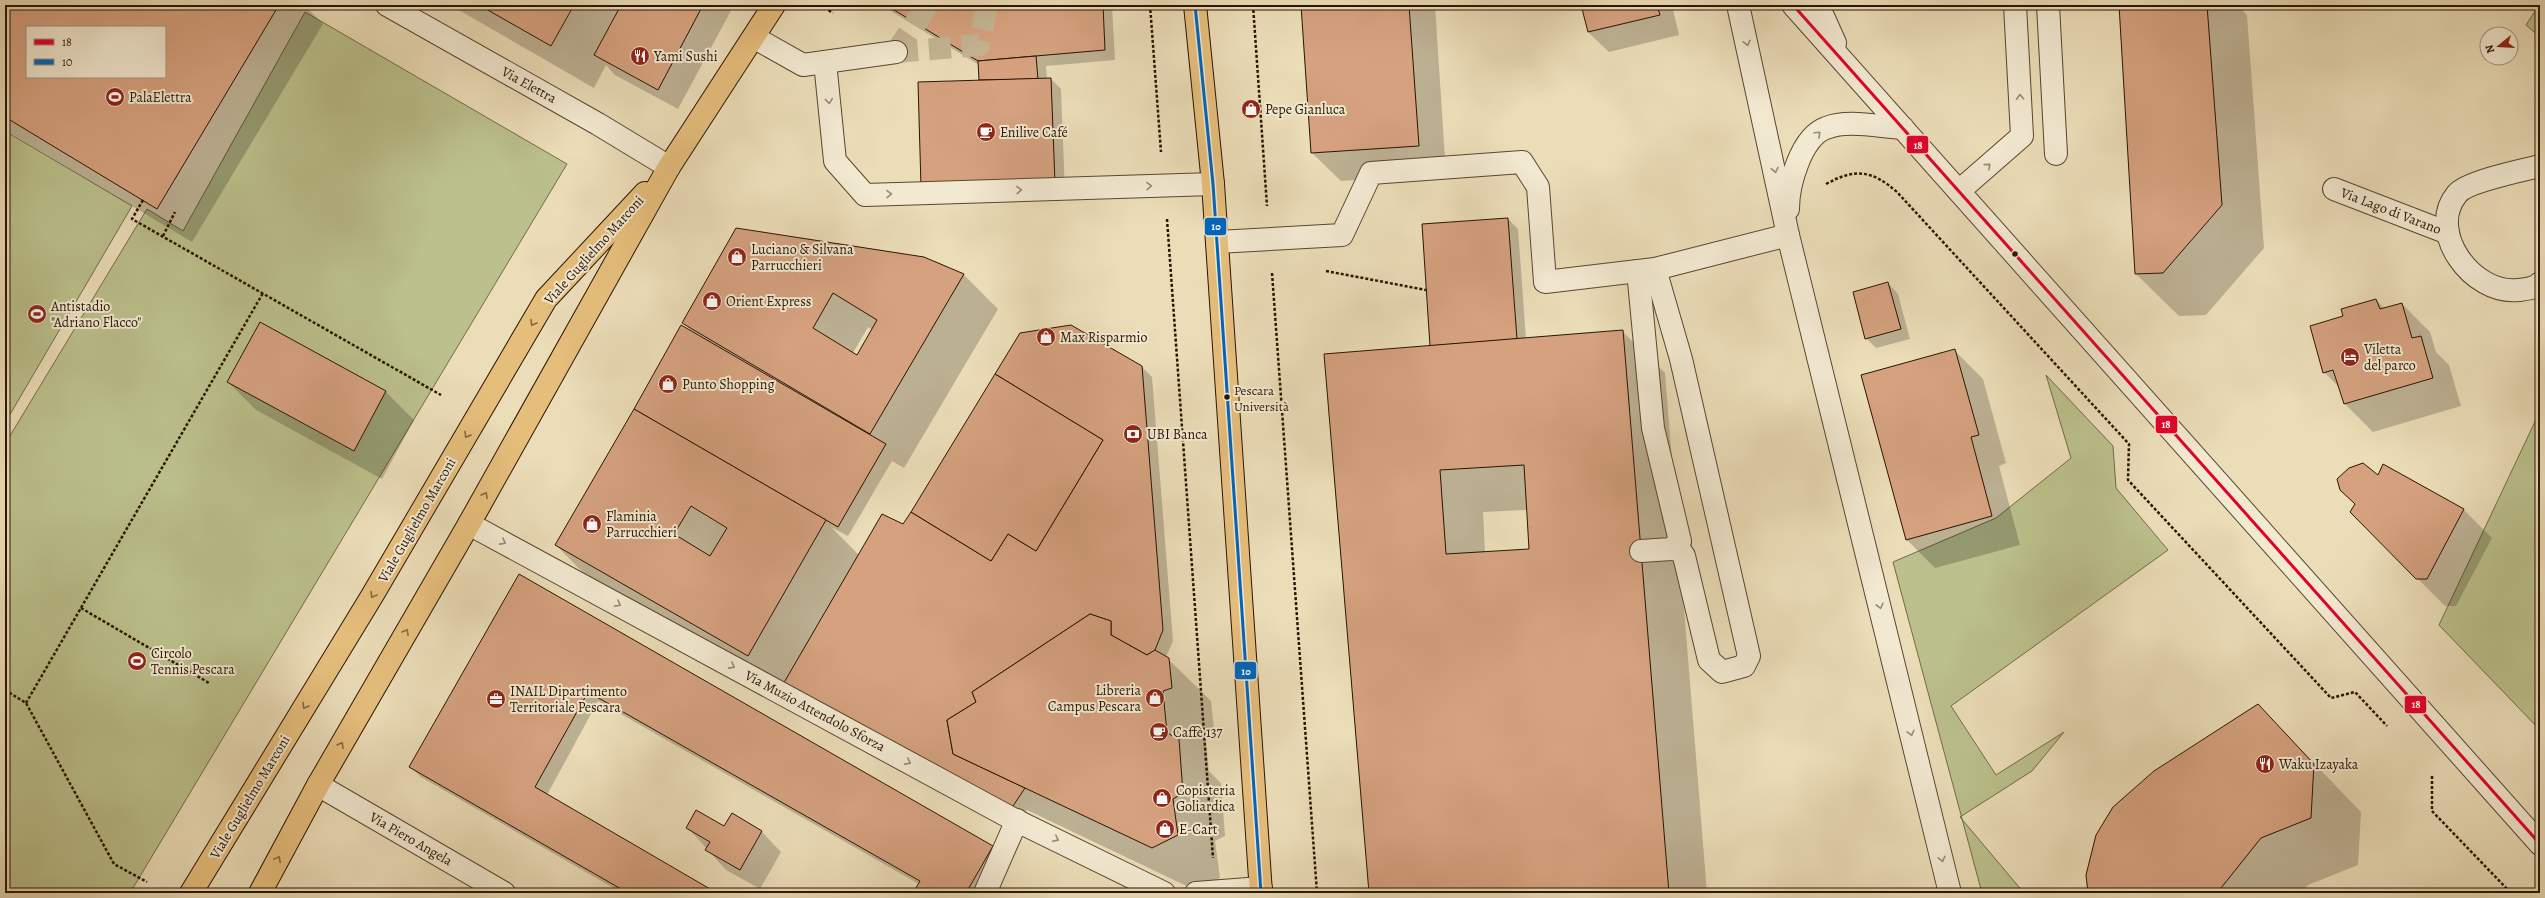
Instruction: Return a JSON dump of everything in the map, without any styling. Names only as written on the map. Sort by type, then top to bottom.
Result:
[{"type":"main road","name":"Viale Guglielmo Marconi","points":[[260,893],[318,785],[469,524],[669,168],[774,5]]},
{"type":"main road","points":[[1195,5],[1213,184],[1261,890]]},
{"type":"main road","name":"Viale Guglielmo Marconi","points":[[191,893],[372,596],[546,299],[669,168]]},
{"type":"street","name":"Via Elettra","points":[[387,5],[598,124],[669,168]]},
{"type":"street","points":[[1738,5],[1788,235],[1950,893]]},
{"type":"street","points":[[1793,5],[2540,844]]},
{"type":"street","points":[[1818,5],[1845,64]]},
{"type":"street","points":[[1959,191],[2022,136],[2015,5]]},
{"type":"street","points":[[2048,5],[2056,154]]},
{"type":"street","points":[[754,38],[803,65],[896,52]]},
{"type":"street","points":[[826,62],[835,161],[865,195],[1213,184]]},
{"type":"street","points":[[1788,235],[1788,196],[1798,160],[1813,139],[1825,128],[1841,124],[1903,128]]},
{"type":"street","points":[[1217,242],[1342,234],[1371,173],[1522,162],[1538,187],[1544,282],[1646,270],[1788,235]]},
{"type":"street","points":[[2540,166],[2470,185],[2457,193],[2449,208],[2448,233],[2459,261],[2480,281],[2505,291],[2534,288],[2540,283]]},
{"type":"street","name":"Via Lago di Varano","points":[[2334,189],[2448,233]]},
{"type":"street","points":[[1641,550],[1680,550],[1684,556],[1709,660],[1722,672],[1744,666],[1749,656],[1681,359],[1646,270]]},
{"type":"street","points":[[1646,270],[1653,428],[1680,541],[1671,549]]},
{"type":"street","name":"Via Muzio Attendolo Sforza","points":[[469,524],[1018,820],[1164,893]]},
{"type":"street","name":"Via Piero Angela","points":[[318,785],[504,893]]},
{"type":"street","points":[[985,893],[1018,820]]},
{"type":"street","points":[[1206,892],[1261,890]]},
{"type":"path","points":[[820,5],[833,13]]},
{"type":"path","points":[[1150,5],[1164,186],[1206,892]]},
{"type":"path","points":[[1253,5],[1317,893]]},
{"type":"path","points":[[1822,188],[1839,177],[1850,173],[1862,173],[1877,177],[1897,192],[2129,444],[2128,480],[2331,698],[2355,692],[2388,727]]},
{"type":"path","points":[[143,200],[132,219],[441,395]]},
{"type":"path","points":[[163,236],[175,212]]},
{"type":"path","points":[[1324,271],[1426,290]]},
{"type":"path","points":[[26,703],[263,293]]},
{"type":"path","points":[[81,608],[209,683]]},
{"type":"path","points":[[5,690],[26,703],[114,864],[148,882]]},
{"type":"path","points":[[2428,771],[2433,776],[2432,811],[2511,893]]},
{"type":"green space","points":[[2537,8],[2540,9],[2540,37],[2526,25]]},
{"type":"green space","name":"Circolo Tennis Pescara","points":[[305,12],[567,164],[130,893],[5,893],[5,444],[147,209],[183,231]]},
{"type":"green space","name":"Antistadio \"Adriano Flacco\"","points":[[5,131],[132,206],[5,423]]},
{"type":"green space","points":[[2046,375],[2113,446],[2116,488],[2168,550],[1951,706],[1996,775],[2064,732],[2032,771],[1961,816],[1893,562],[1996,518],[2071,458]]},
{"type":"green space","points":[[2540,411],[2540,730],[2439,625]]},
{"type":"green space","points":[[1962,820],[2024,893],[1982,893]]},
{"type":"building","name":"PalaElettra","points":[[5,5],[279,5],[157,209],[5,117]]},
{"type":"building","points":[[479,5],[574,5],[551,46]]},
{"type":"building","points":[[621,5],[703,5],[658,90],[594,55]]},
{"type":"building","points":[[886,5],[1103,5],[1105,50],[978,61]]},
{"type":"building","points":[[1301,5],[1409,5],[1419,146],[1311,153]]},
{"type":"building","points":[[1581,5],[1657,5],[1660,15],[1588,32]]},
{"type":"building","points":[[2119,5],[2207,5],[2222,205],[2163,273],[2135,274]]},
{"type":"building","points":[[1036,56],[1038,79],[979,80],[978,61]]},
{"type":"building","name":"Enilive Café","points":[[1051,78],[1055,183],[921,187],[918,82]]},
{"type":"building","points":[[1508,218],[1517,339],[1430,346],[1422,224]]},
{"type":"building","points":[[736,228],[924,257],[964,274],[870,434],[682,323]],"holes":[[[833,293],[877,320],[857,355],[813,328]]]},
{"type":"building","points":[[1888,282],[1901,329],[1865,339],[1853,292]]},
{"type":"building","points":[[2376,299],[2380,309],[2402,303],[2412,338],[2421,336],[2433,378],[2344,404],[2333,370],[2323,373],[2310,326],[2343,316],[2341,309]]},
{"type":"building","points":[[260,322],[386,391],[354,451],[227,382]]},
{"type":"building","points":[[681,325],[886,444],[838,527],[634,409]]},
{"type":"building","points":[[1071,325],[1142,366],[1163,630],[1155,650],[1147,655],[1111,635],[1111,621],[1090,614],[972,692],[976,702],[947,720],[953,754],[1025,788],[1011,809],[782,686],[882,514],[903,524],[911,512],[991,561],[1008,534],[1036,551],[1103,440],[995,374],[1020,333]]},
{"type":"building","points":[[1623,330],[1669,893],[1369,893],[1324,354]],"holes":[[[1524,465],[1529,549],[1446,554],[1440,470]]]},
{"type":"building","points":[[1955,349],[1979,435],[1971,437],[1992,516],[1906,540],[1861,375]]},
{"type":"building","points":[[995,374],[1103,440],[1036,551],[1008,534],[991,561],[911,512]]},
{"type":"building","points":[[634,409],[826,520],[748,656],[555,545]],"holes":[[[691,506],[727,528],[710,556],[674,534]]]},
{"type":"building","points":[[2363,463],[2378,475],[2383,464],[2464,509],[2427,579],[2416,579],[2350,512],[2355,504],[2340,490],[2337,479],[2349,468]]},
{"type":"building","points":[[519,574],[993,846],[966,893],[913,893],[920,881],[588,692],[535,787],[717,893],[628,893],[409,767]]},
{"type":"building","points":[[1090,614],[1111,621],[1111,635],[1147,655],[1155,650],[1169,658],[1172,688],[1163,691],[1167,733],[1179,739],[1183,793],[1173,799],[1178,835],[1152,848],[953,754],[947,720],[976,702],[972,692]]},
{"type":"building","points":[[2258,704],[2314,764],[2311,818],[2261,838],[2217,893],[2088,893],[2086,875],[2096,835],[2113,807],[2154,771]]},
{"type":"building","points":[[696,810],[724,826],[732,813],[762,831],[740,870],[705,850],[710,842],[686,828]]},
{"type":"tunnel","points":[[896,52],[928,5]]},
{"type":"tunnel","points":[[896,52],[979,45],[987,5]]},
{"type":"transit line","name":"10","points":[[1195,5],[1213,184],[1261,893]]},
{"type":"transit line","name":"18","points":[[1793,5],[2540,844]]},
{"type":"place","name":"Yami Sushi","points":[[640,56]]},
{"type":"place","name":"PalaElettra","points":[[115,97]]},
{"type":"place","name":"Pepe Gianluca","points":[[1251,109]]},
{"type":"place","name":"Enilive Café","points":[[986,132]]},
{"type":"place","name":"Luciano & Silvana Parrucchieri","points":[[737,257]]},
{"type":"place","name":"Orient Express","points":[[712,301]]},
{"type":"place","name":"Antistadio \"Adriano Flacco\"","points":[[37,314]]},
{"type":"place","name":"Max Risparmio","points":[[1046,337]]},
{"type":"place","name":"Viletta del parco","points":[[2350,357]]},
{"type":"place","name":"Punto Shopping","points":[[668,384]]},
{"type":"place","name":"Pescara Università","points":[[1227,397]]},
{"type":"place","name":"UBI Banca","points":[[1133,434]]},
{"type":"place","name":"Flaminia Parrucchieri","points":[[592,524]]},
{"type":"place","name":"Circolo Tennis Pescara","points":[[137,661]]},
{"type":"place","name":"Libreria Campus Pescara","points":[[1155,698]]},
{"type":"place","name":"INAIL Dipartimento Territoriale Pescara","points":[[496,699]]},
{"type":"place","name":"Caffè 137","points":[[1159,732]]},
{"type":"place","name":"Waku Izayaka","points":[[2265,764]]},
{"type":"place","name":"Copisteria Goliardica","points":[[1162,798]]},
{"type":"place","name":"E-Cart","points":[[1165,829]]}]
